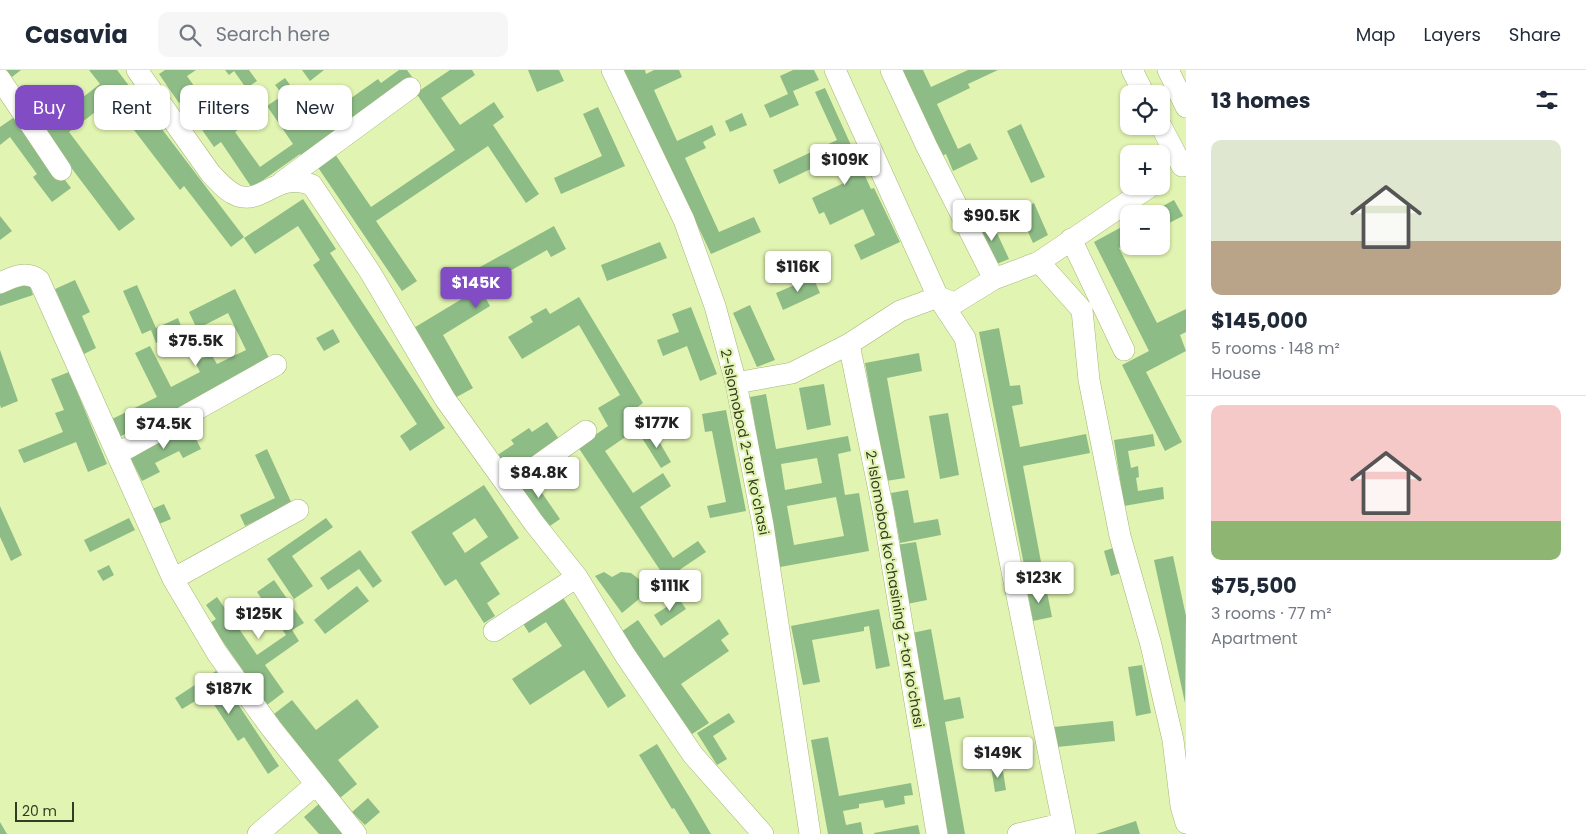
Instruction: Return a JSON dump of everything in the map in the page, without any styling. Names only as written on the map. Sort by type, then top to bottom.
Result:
[{"type":"street","points":[[137,70],[211,174],[226,189],[239,196],[253,196],[282,182],[410,88]]},
{"type":"street","name":"2-Islomobod 2-tor koʻchasi","points":[[612,70],[684,220],[715,306],[736,383],[763,526],[810,834]]},
{"type":"street","points":[[834,70],[938,298],[965,338],[1063,829],[1018,834]]},
{"type":"street","points":[[891,70],[927,147],[994,279]]},
{"type":"street","points":[[1132,70],[1140,85]]},
{"type":"street","points":[[1168,70],[1186,107]]},
{"type":"street","points":[[0,79],[61,170]]},
{"type":"street","points":[[1166,135],[1184,165],[1170,174]]},
{"type":"street","points":[[282,182],[299,180],[312,185],[370,272],[445,399],[534,523],[577,577],[625,654],[693,755],[763,834]]},
{"type":"street","points":[[736,383],[792,373],[849,344],[900,311],[938,298],[955,303],[994,279],[1039,262],[1071,238],[1137,195]]},
{"type":"street","points":[[1071,238],[1124,350]]},
{"type":"street","points":[[1039,262],[1082,310],[1089,380],[1120,536],[1151,645],[1174,740],[1184,812]]},
{"type":"street","points":[[0,283],[26,274],[39,280],[173,579],[217,653],[315,785],[356,834]]},
{"type":"street","name":"2-Islomobod koʻchasining 2-tor koʻchasi","points":[[849,344],[883,510],[937,834]]},
{"type":"street","points":[[117,454],[276,365]]},
{"type":"street","points":[[509,486],[586,431]]},
{"type":"street","points":[[173,579],[298,510]]},
{"type":"street","points":[[494,631],[577,577]]},
{"type":"street","points":[[258,834],[315,785]]},
{"type":"building","points":[[6,70],[21,70],[12,77]]},
{"type":"building","points":[[89,70],[117,70],[128,85],[99,85],[100,84]]},
{"type":"building","points":[[165,70],[196,70],[187,76],[193,85],[180,85],[179,103],[170,90],[170,85],[167,85],[159,74]]},
{"type":"building","points":[[225,70],[249,70],[257,81],[251,85],[244,85],[234,71],[229,75]]},
{"type":"building","points":[[302,70],[324,70],[310,81]]},
{"type":"building","points":[[399,70],[407,70],[415,81],[352,125],[352,97],[378,79],[381,83]]},
{"type":"building","points":[[450,70],[472,70],[475,75],[441,98],[460,125],[494,102],[504,117],[493,125],[539,194],[526,203],[488,146],[376,221],[417,281],[402,291],[317,166],[335,154],[371,207],[455,150],[416,93]]},
{"type":"building","points":[[528,70],[559,70],[564,81],[537,92]]},
{"type":"building","points":[[624,70],[645,70],[646,74],[654,70],[679,70],[682,77],[654,90],[677,141],[712,125],[716,135],[703,142],[706,148],[685,158],[719,232],[754,217],[761,232],[711,254]]},
{"type":"building","points":[[793,70],[814,70],[819,80],[793,91],[799,105],[770,118],[764,105],[788,94],[780,76]]},
{"type":"building","points":[[902,70],[923,70],[931,87],[968,70],[998,70],[968,84],[970,88],[937,104],[958,149],[970,143],[978,159],[953,171],[946,154],[942,156]]},
{"type":"building","points":[[285,78],[290,85],[278,85],[278,89],[275,85]]},
{"type":"building","points":[[825,88],[871,189],[874,188],[900,242],[861,260],[854,245],[875,235],[863,209],[830,225],[824,212],[819,214],[812,198],[848,181],[836,157],[779,184],[773,170],[837,140],[815,92]]},
{"type":"building","points":[[94,89],[94,113],[84,121],[84,96]]},
{"type":"building","points":[[278,98],[278,122],[268,107],[268,105]]},
{"type":"building","points":[[598,107],[625,166],[561,194],[554,178],[602,156],[583,114]]},
{"type":"building","points":[[742,113],[747,125],[730,132],[725,121]]},
{"type":"building","points":[[15,117],[15,130],[27,130],[71,188],[52,202],[33,177],[37,174],[10,137],[0,145],[0,127]]},
{"type":"building","points":[[1021,124],[1045,177],[1031,183],[1007,131]]},
{"type":"building","points":[[43,130],[72,130],[69,132],[135,219],[119,231]]},
{"type":"building","points":[[134,130],[163,130],[244,237],[231,247],[184,186],[180,190]]},
{"type":"building","points":[[202,130],[238,130],[235,132],[260,167],[293,144],[283,130],[345,130],[304,159],[300,154],[252,188],[221,142],[214,147]]},
{"type":"building","points":[[303,199],[336,249],[330,253],[445,428],[410,451],[400,436],[417,424],[313,265],[320,260],[298,226],[255,254],[244,238]]},
{"type":"building","points":[[1174,200],[1183,216],[1170,222],[1170,205],[1165,205]]},
{"type":"building","points":[[1034,203],[1048,235],[1033,243],[1018,210]]},
{"type":"building","points":[[0,216],[12,231],[0,240]]},
{"type":"building","points":[[990,218],[1009,259],[994,265],[976,225]]},
{"type":"building","points":[[554,226],[566,249],[551,257],[547,250],[480,288],[471,272]]},
{"type":"building","points":[[1120,228],[1120,255],[1123,255],[1157,323],[1186,309],[1186,332],[1180,335],[1186,351],[1146,372],[1182,442],[1165,451],[1122,365],[1149,351],[1094,242]]},
{"type":"building","points":[[660,242],[667,258],[607,281],[601,265]]},
{"type":"building","points":[[813,277],[820,293],[783,310],[776,293]]},
{"type":"building","points":[[75,280],[90,312],[82,316],[96,348],[84,354],[55,289]]},
{"type":"building","points":[[29,283],[33,295],[0,306],[0,293]]},
{"type":"building","points":[[137,285],[156,328],[178,318],[184,334],[156,343],[151,330],[142,334],[123,291]]},
{"type":"building","points":[[480,288],[490,306],[443,335],[473,388],[453,399],[412,329]]},
{"type":"building","points":[[235,289],[271,362],[115,439],[106,422],[157,397],[135,353],[150,346],[171,387],[200,372],[195,362],[211,354],[217,364],[246,350],[228,313],[197,329],[189,312]]},
{"type":"building","points":[[579,297],[643,403],[636,408],[646,423],[605,451],[633,493],[663,473],[671,486],[640,507],[673,558],[698,541],[706,552],[666,579],[578,447],[608,426],[598,408],[620,395],[579,325],[522,359],[508,337],[533,322],[530,317],[546,308],[550,314]]},
{"type":"building","points":[[750,305],[775,360],[757,367],[733,313]]},
{"type":"building","points":[[691,307],[717,374],[700,381],[687,346],[663,356],[657,340],[679,332],[672,314]]},
{"type":"building","points":[[999,328],[1010,386],[1020,385],[1023,404],[1012,406],[1020,447],[1086,434],[1090,453],[1023,466],[1041,562],[1024,565],[979,332]]},
{"type":"building","points":[[333,329],[340,342],[324,351],[316,338]]},
{"type":"building","points":[[0,350],[18,401],[1,408],[0,405]]},
{"type":"building","points":[[919,353],[922,371],[887,378],[905,478],[886,481],[865,363]]},
{"type":"building","points":[[69,372],[107,464],[88,472],[76,442],[24,463],[18,450],[63,432],[55,413],[64,410],[51,379]]},
{"type":"building","points":[[824,384],[831,425],[807,430],[799,388]]},
{"type":"building","points":[[766,394],[776,449],[848,436],[851,451],[838,454],[845,495],[859,493],[869,551],[780,567],[750,397]],"holes":[[[817,458],[822,483],[785,490],[781,464]],[[836,497],[844,536],[794,545],[787,506]]]},
{"type":"building","points":[[726,410],[746,511],[710,518],[707,506],[726,502],[712,431],[705,432],[702,414]]},
{"type":"building","points":[[948,413],[959,475],[940,479],[929,416]]},
{"type":"building","points":[[547,422],[559,439],[508,474],[496,456],[514,444],[511,440],[529,428],[532,432]]},
{"type":"building","points":[[188,423],[201,449],[183,458],[179,451],[155,463],[160,472],[142,481],[128,453]]},
{"type":"building","points":[[653,431],[671,462],[661,468],[642,438]]},
{"type":"building","points":[[1153,434],[1155,446],[1128,451],[1131,468],[1138,466],[1139,477],[1136,478],[1138,491],[1163,487],[1164,499],[1124,506],[1114,440]]},
{"type":"building","points":[[267,449],[292,504],[245,526],[240,515],[275,498],[255,455]]},
{"type":"building","points":[[538,471],[548,485],[540,490],[560,519],[547,528],[517,485]]},
{"type":"building","points":[[484,485],[519,538],[480,563],[500,594],[487,603],[495,616],[484,623],[456,579],[445,586],[411,532]],"holes":[[[475,518],[488,537],[465,553],[452,533]]]},
{"type":"building","points":[[908,490],[914,523],[938,519],[941,535],[900,543],[891,493]]},
{"type":"building","points":[[164,504],[171,519],[159,524],[152,509]]},
{"type":"building","points":[[0,506],[22,555],[11,561],[0,537]]},
{"type":"building","points":[[129,518],[135,530],[90,552],[84,540]]},
{"type":"building","points":[[326,518],[333,527],[292,556],[313,586],[294,599],[267,559]]},
{"type":"building","points":[[916,542],[927,600],[907,604],[896,545]]},
{"type":"building","points":[[1116,547],[1124,572],[1111,576],[1104,551]]},
{"type":"building","points":[[360,550],[382,581],[373,588],[359,569],[328,590],[320,578]]},
{"type":"building","points":[[1173,556],[1186,616],[1185,703],[1154,560]]},
{"type":"building","points":[[109,565],[114,575],[103,581],[97,571]]},
{"type":"building","points":[[604,572],[612,577],[621,572],[631,573],[640,580],[648,579],[656,585],[622,613],[595,576]]},
{"type":"building","points":[[274,580],[304,623],[292,630],[299,641],[265,665],[284,692],[267,705],[210,623],[216,619],[206,605],[217,597],[257,655],[286,635],[257,592]]},
{"type":"building","points":[[357,586],[369,601],[325,634],[314,620]]},
{"type":"building","points":[[1046,587],[1052,617],[1033,621],[1027,590]]},
{"type":"building","points":[[560,593],[626,696],[608,708],[584,670],[530,705],[512,679],[562,646],[546,622],[529,633],[520,619]]},
{"type":"building","points":[[679,599],[686,609],[661,626],[654,615]]},
{"type":"building","points":[[879,609],[890,666],[876,669],[869,626],[864,627],[864,631],[812,640],[820,682],[803,685],[791,626]]},
{"type":"building","points":[[719,619],[729,634],[721,640],[729,651],[681,684],[709,723],[692,734],[621,632],[638,620],[664,658]]},
{"type":"building","points":[[931,629],[944,700],[960,697],[964,718],[945,722],[965,834],[948,834],[912,633]]},
{"type":"building","points":[[1142,665],[1151,713],[1136,716],[1128,667]]},
{"type":"building","points":[[216,671],[279,766],[268,774],[244,737],[238,741],[207,694],[182,709],[175,698]]},
{"type":"building","points":[[357,699],[379,727],[338,760],[357,784],[340,798],[274,714],[292,700],[316,730]]},
{"type":"building","points":[[729,713],[735,722],[713,736],[727,759],[717,765],[697,733]]},
{"type":"building","points":[[1113,721],[1115,741],[1057,747],[1054,727]]},
{"type":"building","points":[[828,737],[839,796],[911,783],[913,795],[904,796],[905,804],[885,808],[883,800],[859,804],[859,808],[843,811],[846,825],[861,822],[863,834],[828,834],[811,740]]},
{"type":"building","points":[[657,744],[711,834],[690,834],[674,808],[672,809],[639,755]]},
{"type":"building","points":[[1002,765],[1006,790],[995,792],[991,767]]},
{"type":"building","points":[[368,798],[380,812],[365,825],[352,812]]},
{"type":"building","points":[[321,802],[349,834],[319,834],[304,817]]},
{"type":"building","points":[[1136,821],[1140,834],[1096,834]]},
{"type":"building","points":[[0,822],[7,834],[0,834]]},
{"type":"building","points":[[918,825],[920,834],[874,834],[874,833]]}]
